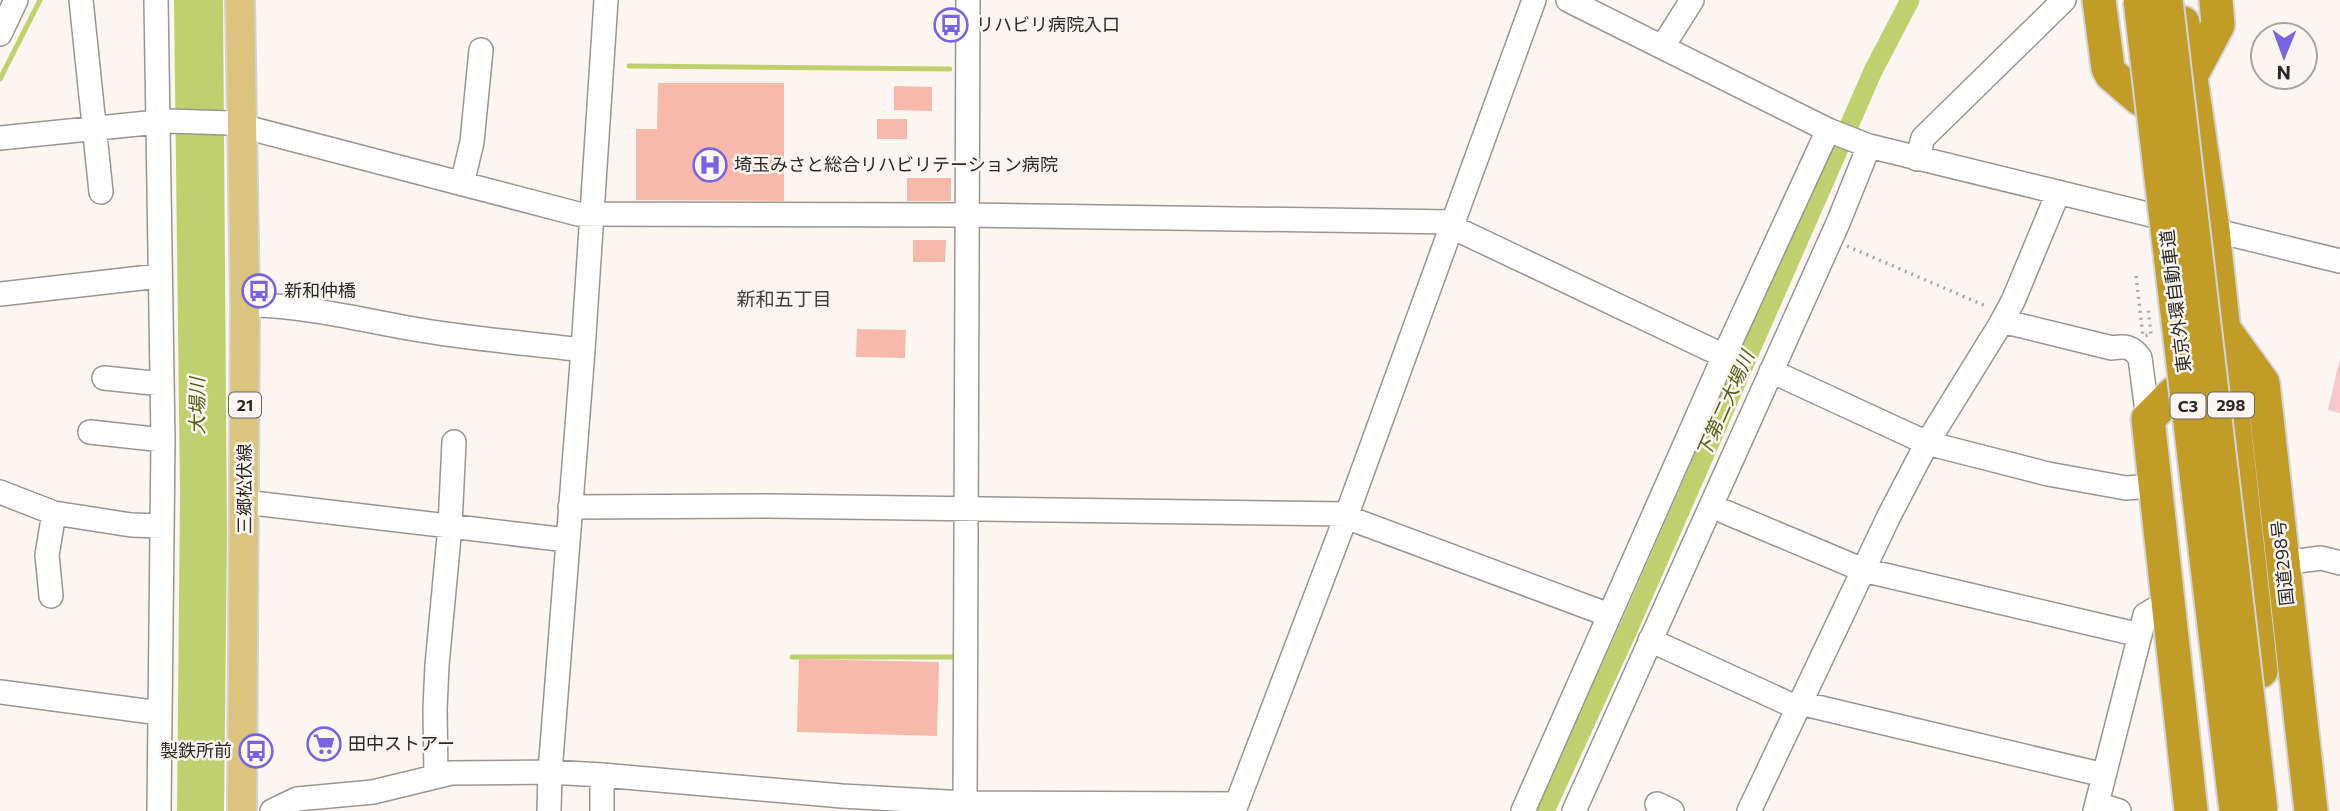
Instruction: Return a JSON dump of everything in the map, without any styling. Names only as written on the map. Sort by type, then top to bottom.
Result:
[{"type":"highway","points":[[2099,0],[2108,68],[2111,74],[2140,99]]},
{"type":"highway","points":[[2128,0],[2222,811]]},
{"type":"highway","name":"東京外環自動車道","points":[[2140,0],[2236,811]]},
{"type":"highway","name":"東京外環自動車道","points":[[2166,0],[2261,811]]},
{"type":"highway","name":"国道298号","points":[[2179,0],[2213,230],[2278,811]]},
{"type":"highway","points":[[2192,74],[2218,25],[2216,0]]},
{"type":"highway","name":"国道298号","points":[[2223,327],[2263,383],[2311,811]]},
{"type":"highway","points":[[2174,393],[2148,419],[2191,811]]},
{"type":"main road","name":"三郷松伏線","points":[[240,0],[236,125],[245,305],[242,811]]},
{"type":"street","points":[[0,34],[16,0]]},
{"type":"street","points":[[81,0],[101,192]]},
{"type":"street","points":[[156,0],[162,122],[159,276],[163,440],[159,811]]},
{"type":"street","points":[[550,811],[550,772],[583,350],[606,0]]},
{"type":"street","points":[[965,807],[968,0]]},
{"type":"street","points":[[272,811],[298,799],[373,792],[436,775],[550,772],[965,807],[1235,808],[1346,515],[1534,0]]},
{"type":"street","points":[[1567,0],[1828,130],[1869,146],[2340,261]]},
{"type":"street","points":[[1663,47],[1692,0]]},
{"type":"street","points":[[1917,159],[1923,138],[2064,0]]},
{"type":"street","points":[[462,184],[472,142],[481,50]]},
{"type":"street","points":[[0,138],[162,122],[236,125],[578,214],[966,215],[1453,224],[1724,356]]},
{"type":"street","points":[[1522,811],[1724,356],[1828,130]]},
{"type":"street","points":[[1574,811],[1772,371],[1869,146]]},
{"type":"street","points":[[1748,811],[1927,443],[2004,318],[2058,193]]},
{"type":"street","points":[[0,294],[159,276]]},
{"type":"street","points":[[245,305],[274,305],[323,311],[415,329],[583,350]]},
{"type":"street","points":[[2004,318],[2024,328],[2112,348],[2128,347],[2134,350],[2140,358],[2148,419]]},
{"type":"street","points":[[1772,371],[1927,443],[2048,474],[2126,488],[2154,486]]},
{"type":"street","points":[[104,378],[162,384]]},
{"type":"street","points":[[90,432],[163,440]]},
{"type":"street","points":[[436,775],[437,665],[450,526],[454,442]]},
{"type":"street","points":[[0,492],[54,513],[162,526]]},
{"type":"street","points":[[245,502],[567,540]]},
{"type":"street","points":[[570,508],[769,506],[1346,515],[1609,615]]},
{"type":"street","points":[[1712,506],[1863,570],[2140,635]]},
{"type":"street","points":[[51,596],[47,555],[54,513]]},
{"type":"street","points":[[2283,563],[2321,558],[2340,563]]},
{"type":"street","points":[[2119,811],[2096,807],[2145,615],[2153,610],[2168,609]]},
{"type":"street","points":[[1650,640],[1799,705],[2104,775]]},
{"type":"street","points":[[0,692],[160,713]]},
{"type":"street","points":[[602,775],[602,811]]},
{"type":"path","points":[[1830,239],[2004,318]]},
{"type":"path","points":[[2136,276],[2143,336],[2151,335],[2148,307]]},
{"type":"shaded area","points":[[2340,358],[2340,413],[2328,410]]},
{"type":"water","name":"大場川","points":[[174,0],[223,0],[227,534],[224,811],[177,811],[180,494]]},
{"type":"building","name":"埼玉みさと総合リハビリテーション病院","points":[[658,83],[784,83],[784,201],[636,200],[636,129],[657,129]]},
{"type":"building","points":[[894,86],[932,87],[932,111],[894,110]]},
{"type":"building","points":[[877,119],[907,119],[907,139],[877,139]]},
{"type":"building","points":[[907,178],[951,178],[951,201],[907,201]]},
{"type":"building","points":[[913,240],[946,240],[945,262],[913,262]]},
{"type":"building","points":[[857,329],[906,330],[905,358],[856,357]]},
{"type":"building","points":[[799,659],[939,662],[937,736],[797,732]]},
{"type":"waterway","points":[[0,79],[40,0]]},
{"type":"waterway","name":"下第二大場川","points":[[1545,811],[1628,630],[1873,71],[1910,0]]},
{"type":"waterway","points":[[629,66],[950,69]]},
{"type":"waterway","points":[[792,657],[959,657]]},
{"type":"place","name":"リハビリ病院入口","points":[[951,25]]},
{"type":"place","name":"埼玉みさと総合リハビリテーション病院","points":[[710,165]]},
{"type":"place","name":"新和仲橋","points":[[259,291]]},
{"type":"place","name":"田中ストアー","points":[[324,744]]},
{"type":"place","name":"製鉄所前","points":[[256,751]]},
{"type":"district","name":"新和五丁目","points":[[784,299]]}]
